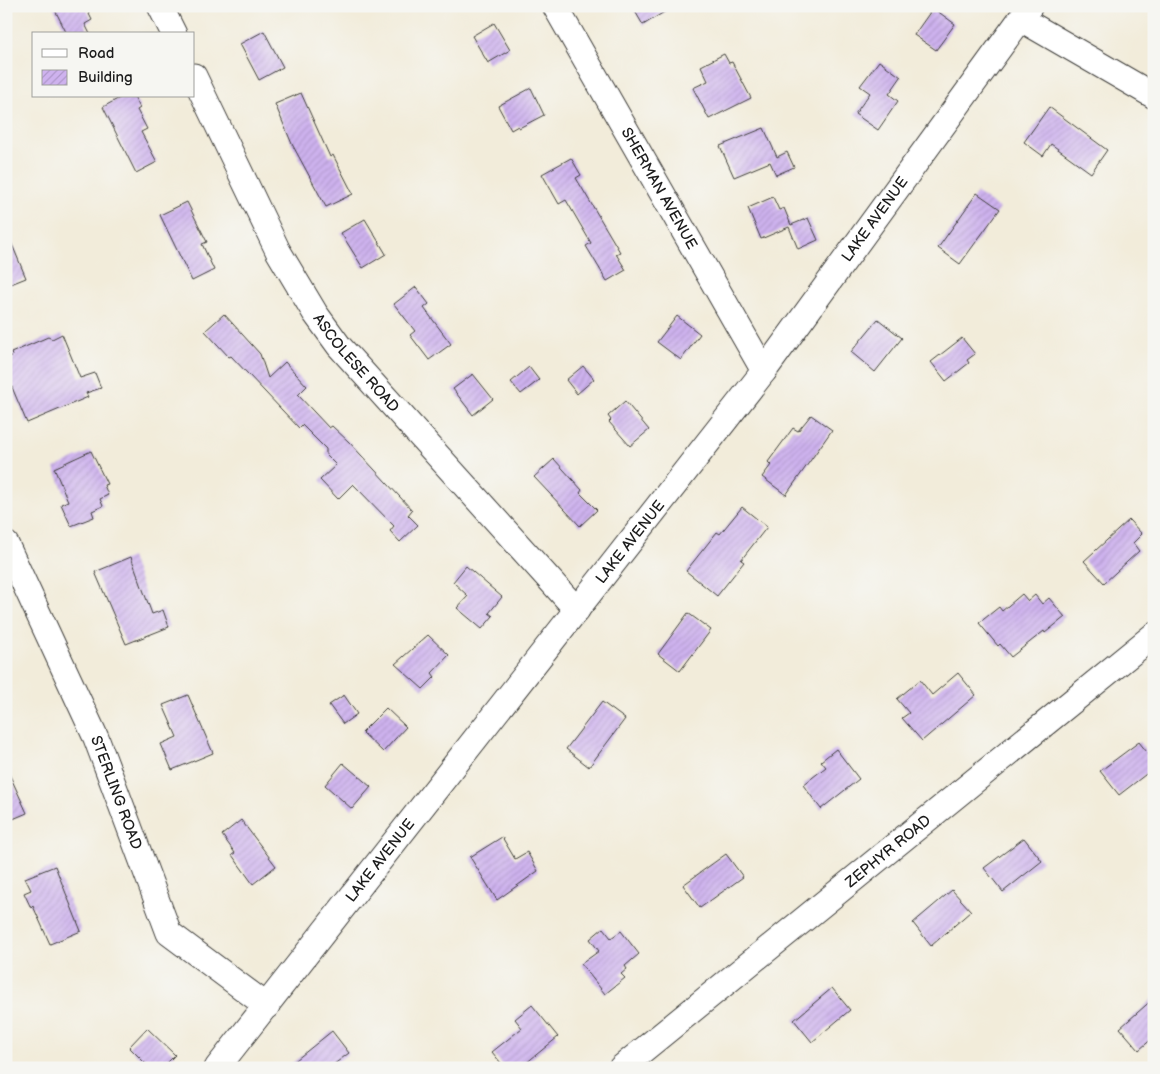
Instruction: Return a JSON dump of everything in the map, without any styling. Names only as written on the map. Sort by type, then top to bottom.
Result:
[{"type":"street","points":[[160,6],[173,32]]},
{"type":"street","name":"SHERMAN AVENUE","points":[[555,6],[764,371]]},
{"type":"street","points":[[1026,13],[1154,96]]},
{"type":"street","name":"LAKE AVENUE","points":[[218,1068],[764,371],[1026,13]]},
{"type":"street","name":"ASCOLESE ROAD","points":[[195,78],[278,251],[315,313],[339,346],[577,610]]},
{"type":"street","name":"STERLING ROAD","points":[[6,544],[96,738],[169,933],[267,1006]]},
{"type":"street","name":"ZEPHYR ROAD","points":[[621,1068],[1154,635]]},
{"type":"building","points":[[53,6],[85,6],[92,20],[85,24],[89,32],[66,32]]},
{"type":"building","points":[[632,6],[674,6],[643,25]]},
{"type":"building","points":[[933,8],[955,24],[936,50],[914,35]]},
{"type":"building","points":[[494,23],[510,50],[488,63],[472,36]]},
{"type":"building","points":[[264,31],[283,67],[259,80],[240,44]]},
{"type":"building","points":[[724,54],[729,63],[732,62],[751,98],[709,119],[693,88],[708,81],[701,66]]},
{"type":"building","points":[[879,61],[901,77],[889,94],[898,101],[878,130],[855,114],[870,93],[860,86]]},
{"type":"building","points":[[531,88],[544,115],[511,130],[498,106]]},
{"type":"building","points":[[301,93],[330,157],[333,155],[353,194],[326,207],[292,144],[275,104]]},
{"type":"building","points":[[119,98],[135,98],[140,108],[137,110],[147,129],[141,132],[157,162],[136,173],[103,107]]},
{"type":"building","points":[[1049,107],[1107,150],[1091,173],[1051,144],[1043,156],[1024,142]]},
{"type":"building","points":[[764,128],[777,157],[787,152],[794,167],[776,175],[770,162],[734,177],[720,146]]},
{"type":"building","points":[[571,158],[581,175],[576,178],[620,252],[616,254],[626,270],[607,281],[586,246],[591,243],[566,200],[559,204],[542,174]]},
{"type":"building","points":[[977,193],[1000,209],[960,264],[938,248]]},
{"type":"building","points":[[773,197],[779,210],[784,208],[791,225],[808,218],[818,240],[798,249],[789,227],[761,239],[748,208]]},
{"type":"building","points":[[187,202],[207,242],[202,244],[214,270],[192,281],[160,215]]},
{"type":"building","points":[[365,219],[386,254],[363,268],[341,233]]},
{"type":"building","points":[[6,230],[26,278],[6,286]]},
{"type":"building","points":[[416,287],[429,304],[424,308],[451,344],[429,360],[410,335],[415,331],[394,304]]},
{"type":"building","points":[[224,314],[260,354],[268,378],[285,362],[307,386],[298,395],[329,428],[332,426],[349,442],[412,510],[408,515],[418,525],[400,542],[390,531],[394,526],[353,484],[338,499],[320,480],[336,465],[326,455],[326,449],[302,425],[299,428],[205,331]]},
{"type":"building","points":[[677,316],[700,334],[681,360],[657,342]]},
{"type":"building","points":[[878,319],[902,338],[875,372],[851,352]]},
{"type":"building","points":[[62,334],[80,378],[95,373],[101,388],[86,393],[88,397],[27,423],[6,373],[6,358],[12,356],[11,353],[48,337],[52,339]]},
{"type":"building","points":[[962,338],[975,354],[967,360],[969,363],[946,381],[931,362]]},
{"type":"building","points":[[583,366],[594,379],[577,394],[566,380]]},
{"type":"building","points":[[529,367],[539,380],[521,394],[511,382]]},
{"type":"building","points":[[473,374],[493,399],[473,415],[453,389]]},
{"type":"building","points":[[625,401],[649,430],[630,446],[609,422],[611,420],[608,416]]},
{"type":"building","points":[[811,415],[832,430],[786,495],[762,477],[771,465],[768,462],[793,428],[798,431]]},
{"type":"building","points":[[91,451],[107,484],[104,485],[108,495],[100,499],[103,506],[92,511],[94,517],[71,526],[61,504],[68,501],[54,468]]},
{"type":"building","points":[[554,459],[582,490],[580,493],[597,510],[580,526],[534,477]]},
{"type":"building","points":[[742,507],[767,527],[741,560],[744,562],[717,596],[686,571],[717,532],[720,534]]},
{"type":"building","points":[[1129,520],[1142,534],[1133,543],[1139,551],[1104,583],[1084,561]]},
{"type":"building","points":[[131,557],[152,614],[163,610],[169,627],[126,644],[95,572]]},
{"type":"building","points":[[466,566],[502,597],[489,613],[493,616],[482,629],[457,608],[468,596],[453,582]]},
{"type":"building","points":[[1022,594],[1028,601],[1035,595],[1042,604],[1049,598],[1065,617],[1011,657],[1000,644],[998,646],[979,623],[999,607],[1002,611]]},
{"type":"building","points":[[688,613],[711,630],[680,671],[658,654]]},
{"type":"building","points":[[428,635],[449,655],[432,673],[435,677],[423,689],[395,664]]},
{"type":"building","points":[[958,673],[976,695],[922,741],[902,718],[909,713],[897,699],[920,680],[932,695]]},
{"type":"building","points":[[188,695],[213,753],[172,770],[161,744],[177,737],[163,705]]},
{"type":"building","points":[[344,695],[357,714],[343,724],[329,705]]},
{"type":"building","points":[[602,702],[625,719],[589,767],[566,749]]},
{"type":"building","points":[[386,708],[406,727],[383,752],[362,732]]},
{"type":"building","points":[[1139,742],[1154,761],[1154,768],[1119,795],[1100,771]]},
{"type":"building","points":[[836,749],[859,779],[821,809],[803,785],[826,767],[821,761]]},
{"type":"building","points":[[343,763],[371,787],[352,809],[325,785]]},
{"type":"building","points":[[6,767],[27,813],[6,822]]},
{"type":"building","points":[[241,820],[276,866],[253,884],[232,855],[235,853],[222,835]]},
{"type":"building","points":[[502,837],[515,859],[527,852],[538,871],[497,900],[470,857]]},
{"type":"building","points":[[1024,838],[1042,861],[1003,892],[984,868]]},
{"type":"building","points":[[726,854],[743,877],[700,908],[683,885]]},
{"type":"building","points":[[55,866],[81,931],[50,944],[33,906],[31,908],[24,893],[31,890],[25,878]]},
{"type":"building","points":[[952,890],[971,911],[931,946],[913,923]]},
{"type":"building","points":[[603,928],[611,938],[621,931],[639,954],[625,966],[627,969],[621,974],[625,978],[605,994],[581,964],[599,951],[590,939]]},
{"type":"building","points":[[832,988],[850,1010],[812,1042],[794,1020]]},
{"type":"building","points":[[1154,998],[1154,1037],[1139,1050],[1120,1028]]},
{"type":"building","points":[[532,1005],[558,1037],[520,1068],[505,1068],[492,1052],[522,1028],[515,1019]]},
{"type":"building","points":[[147,1028],[175,1055],[162,1068],[150,1068],[129,1047]]},
{"type":"building","points":[[332,1031],[349,1053],[329,1068],[286,1068]]}]
